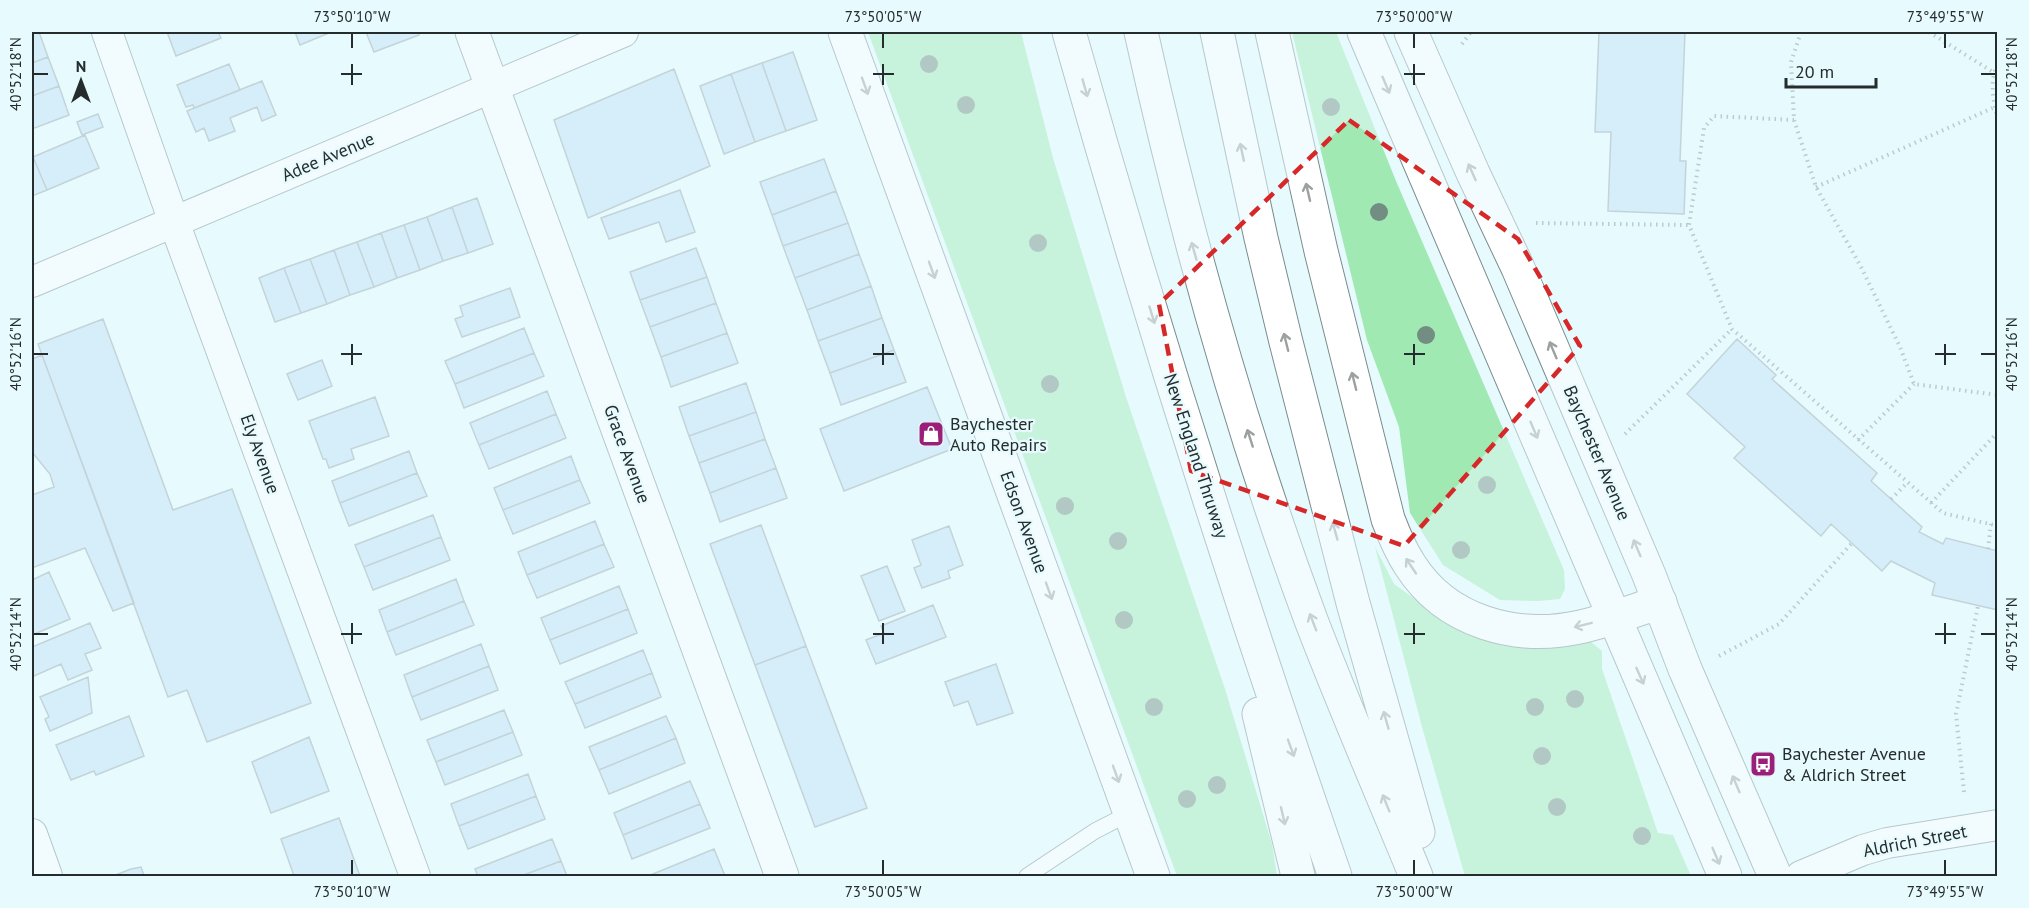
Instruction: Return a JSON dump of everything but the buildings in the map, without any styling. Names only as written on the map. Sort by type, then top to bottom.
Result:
[{"type":"main road","name":"Grace Avenue","points":[[472,32],[782,876]]},
{"type":"main road","name":"Edson Avenue","points":[[845,32],[1153,876]]},
{"type":"main road","name":"New England Thruway","points":[[1069,32],[1125,226],[1202,473],[1273,696],[1335,876]]},
{"type":"main road","points":[[1141,32],[1182,209],[1224,355],[1275,514],[1312,621],[1416,876]]},
{"type":"main road","points":[[1217,32],[1261,238],[1322,485],[1431,876]]},
{"type":"main road","points":[[1272,32],[1322,251],[1385,508],[1398,546],[1406,560],[1426,586],[1465,616],[1483,624],[1510,629],[1539,632],[1580,627],[1659,602]]},
{"type":"main road","points":[[1364,32],[1725,876]]},
{"type":"main road","name":"Baychester Avenue","points":[[1411,32],[1518,268],[1685,669],[1775,876]]},
{"type":"main road","points":[[1202,473],[1298,876]]},
{"type":"street","name":"Ely Avenue","points":[[106,32],[416,876]]},
{"type":"street","name":"Adee Avenue","points":[[32,282],[623,32]]},
{"type":"street","name":"Aldrich Street","points":[[1801,876],[1863,850],[1887,843],[1998,825]]},
{"type":"street","points":[[32,834],[47,876]]},
{"type":"lane","points":[[1027,876],[1095,831],[1130,813]]},
{"type":"path","points":[[1462,44],[1471,32]]},
{"type":"path","points":[[1802,32],[1791,62],[1794,120],[1816,187],[1866,277],[1900,347],[1914,384]]},
{"type":"path","points":[[1929,32],[1993,72]]},
{"type":"path","points":[[1998,65],[1993,72],[1998,118]]},
{"type":"path","points":[[1816,187],[1995,107]]},
{"type":"path","points":[[1794,120],[1714,116],[1704,128],[1689,225],[1732,329],[1942,513],[1998,526]]},
{"type":"path","points":[[1536,223],[1689,225]]},
{"type":"path","points":[[1625,434],[1732,329]]},
{"type":"path","points":[[1914,384],[1998,395]]},
{"type":"path","points":[[1858,440],[1914,384]]},
{"type":"path","points":[[1931,503],[1998,432]]},
{"type":"path","points":[[1891,499],[1907,483]]},
{"type":"path","points":[[1988,549],[1991,524]]},
{"type":"path","points":[[1719,656],[1779,624],[1852,543]]},
{"type":"path","points":[[1964,792],[1956,714],[1978,606]]},
{"type":"highlighted area","points":[[1349,120],[1518,239],[1580,346],[1404,546],[1191,471],[1159,304]]},
{"type":"green space","points":[[868,32],[1021,32],[1053,158],[1126,397],[1225,689],[1272,844],[1277,876],[1177,876]]},
{"type":"green space","points":[[1292,32],[1336,32],[1396,181],[1564,570],[1565,589],[1560,599],[1500,600],[1443,565],[1410,513],[1399,427],[1367,340]]},
{"type":"green space","points":[[1375,547],[1394,584],[1471,635],[1523,646],[1590,641],[1602,651],[1602,669],[1658,833],[1673,835],[1691,876],[1465,876],[1422,727]]},
{"type":"place","name":"Baychester Auto Repairs","points":[[931,434]]},
{"type":"place","name":"Baychester Avenue & Aldrich Street","points":[[1763,764]]}]
